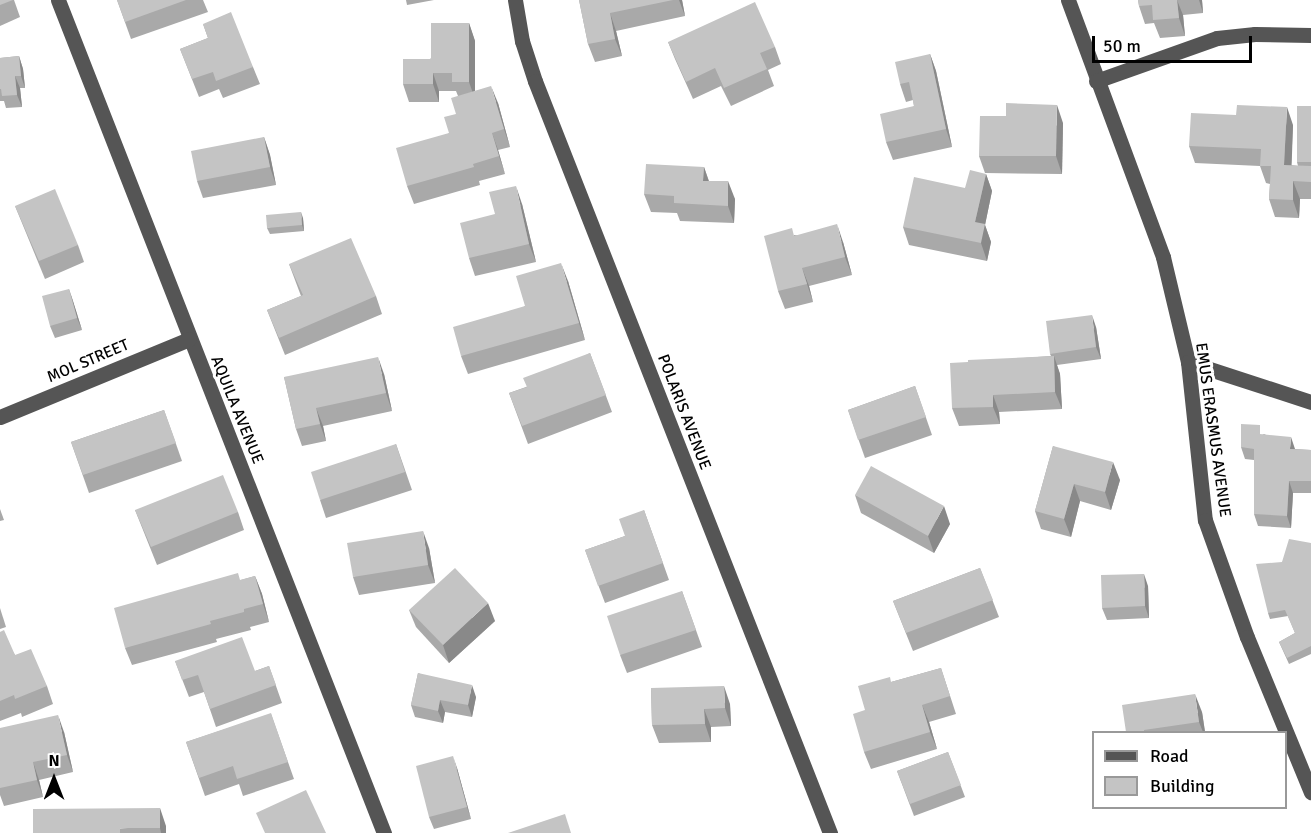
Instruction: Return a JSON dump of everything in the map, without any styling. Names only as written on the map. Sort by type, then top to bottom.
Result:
[{"type":"street","name":"AQUILA AVENUE","points":[[58,0],[384,833]]},
{"type":"street","name":"POLARIS AVENUE","points":[[515,0],[522,41],[535,81],[831,833]]},
{"type":"street","name":"EMUS ERASMUS AVENUE","points":[[1068,0],[1096,81],[1163,257],[1188,362],[1205,520],[1247,637],[1286,731]]},
{"type":"street","points":[[1096,81],[1217,38],[1255,34],[1311,36]]},
{"type":"street","name":"MOL STREET","points":[[0,417],[189,339]]},
{"type":"street","points":[[1188,362],[1311,402]]},
{"type":"street","name":"EMUS ERASMUS AVENUE","points":[[1287,734],[1311,792]]},
{"type":"building","points":[[0,0],[13,0],[0,5]]},
{"type":"building","points":[[117,0],[186,0],[125,22]]},
{"type":"building","points":[[579,0],[673,0],[610,13],[615,39],[588,44]]},
{"type":"building","points":[[1138,0],[1177,0],[1179,18],[1153,20],[1152,5],[1139,6]]},
{"type":"building","points":[[755,2],[775,47],[760,53],[767,69],[724,88],[715,68],[686,82],[668,42]]},
{"type":"building","points":[[231,12],[253,67],[216,81],[213,72],[192,79],[180,49],[208,38],[203,24]]},
{"type":"building","points":[[431,23],[469,23],[469,82],[452,82],[452,73],[433,73],[433,84],[403,84],[403,59],[431,59]]},
{"type":"building","points":[[930,54],[946,129],[886,142],[880,114],[914,106],[909,82],[900,84],[895,62]]},
{"type":"building","points":[[19,56],[21,76],[15,76],[17,95],[2,96],[0,58]]},
{"type":"building","points":[[491,86],[504,129],[492,133],[499,156],[473,164],[474,167],[407,186],[396,148],[449,133],[444,117],[456,114],[451,98]]},
{"type":"building","points":[[1006,103],[1057,105],[1056,156],[979,156],[980,116],[1006,116]]},
{"type":"building","points":[[1237,105],[1287,107],[1284,165],[1311,166],[1311,182],[1293,181],[1293,200],[1269,199],[1271,166],[1260,166],[1261,149],[1189,146],[1191,113],[1236,115]]},
{"type":"building","points":[[1297,106],[1311,106],[1311,162],[1297,162]]},
{"type":"building","points":[[264,137],[270,167],[197,181],[191,151]]},
{"type":"building","points":[[646,164],[704,167],[703,181],[728,181],[728,206],[674,203],[674,196],[644,194]]},
{"type":"building","points":[[970,170],[986,174],[975,222],[985,224],[981,243],[903,227],[914,177],[965,188]]},
{"type":"building","points":[[516,186],[529,244],[469,258],[460,223],[495,214],[489,192]]},
{"type":"building","points":[[55,189],[78,245],[39,261],[15,206]]},
{"type":"building","points":[[301,212],[302,225],[267,228],[266,215]]},
{"type":"building","points":[[837,224],[845,257],[802,268],[807,284],[778,291],[764,236],[792,228],[794,236]]},
{"type":"building","points":[[351,238],[376,296],[279,338],[267,310],[303,295],[289,264]]},
{"type":"building","points":[[561,263],[579,323],[461,356],[453,327],[525,306],[516,276]]},
{"type":"building","points":[[69,289],[77,318],[50,326],[42,296]]},
{"type":"building","points":[[1092,315],[1096,347],[1050,354],[1046,321]]},
{"type":"building","points":[[590,353],[606,395],[522,426],[509,393],[527,387],[523,378]]},
{"type":"building","points":[[1054,356],[1055,392],[993,395],[993,407],[952,408],[950,363]]},
{"type":"building","points":[[378,357],[386,393],[316,408],[320,424],[296,429],[284,377]]},
{"type":"building","points":[[915,386],[926,417],[858,440],[848,410]]},
{"type":"building","points":[[164,410],[176,443],[83,475],[71,442]]},
{"type":"building","points":[[1241,424],[1260,425],[1260,434],[1291,437],[1290,449],[1311,450],[1311,481],[1289,481],[1287,516],[1254,514],[1254,449],[1241,447]]},
{"type":"building","points":[[396,444],[405,472],[320,500],[311,472]]},
{"type":"building","points":[[1053,446],[1113,462],[1105,492],[1074,484],[1064,519],[1035,511]]},
{"type":"building","points":[[871,466],[944,506],[928,536],[855,495]]},
{"type":"building","points":[[223,475],[238,512],[151,547],[135,510]]},
{"type":"building","points":[[644,510],[663,563],[598,586],[585,550],[625,536],[619,519]]},
{"type":"building","points":[[423,531],[428,565],[353,577],[347,543]]},
{"type":"building","points":[[1289,539],[1311,543],[1311,646],[1287,658],[1279,642],[1295,633],[1285,610],[1268,613],[1256,564],[1282,562]]},
{"type":"building","points":[[455,568],[488,603],[443,645],[409,610]]},
{"type":"building","points":[[980,568],[993,600],[906,633],[893,601]]},
{"type":"building","points":[[238,573],[240,580],[255,576],[263,604],[244,609],[244,612],[210,621],[211,624],[125,648],[114,608]]},
{"type":"building","points":[[1144,574],[1145,606],[1102,608],[1101,575]]},
{"type":"building","points":[[682,591],[696,630],[620,655],[607,616]]},
{"type":"building","points":[[4,630],[15,655],[31,649],[47,686],[15,699],[14,695],[0,701],[0,632]]},
{"type":"building","points":[[242,637],[255,671],[269,666],[276,685],[210,709],[198,675],[182,680],[175,661]]},
{"type":"building","points":[[941,668],[950,696],[922,705],[930,732],[864,752],[853,714],[865,710],[858,686],[890,677],[891,682]]},
{"type":"building","points":[[418,673],[472,685],[468,705],[440,700],[438,711],[411,705]]},
{"type":"building","points":[[724,686],[725,708],[704,709],[705,724],[652,725],[651,688]]},
{"type":"building","points":[[1195,694],[1199,722],[1144,731],[1126,731],[1122,705]]},
{"type":"building","points":[[271,713],[288,762],[237,779],[233,766],[199,778],[186,742]]},
{"type":"building","points":[[58,715],[67,755],[33,762],[37,780],[0,788],[0,728]]},
{"type":"building","points":[[948,752],[961,785],[910,804],[897,771]]},
{"type":"building","points":[[453,756],[467,807],[429,817],[416,766]]},
{"type":"building","points":[[306,790],[326,833],[265,833],[256,813]]},
{"type":"building","points":[[160,808],[160,828],[120,828],[120,833],[33,833],[33,809]]},
{"type":"building","points":[[565,814],[571,833],[508,833]]}]
